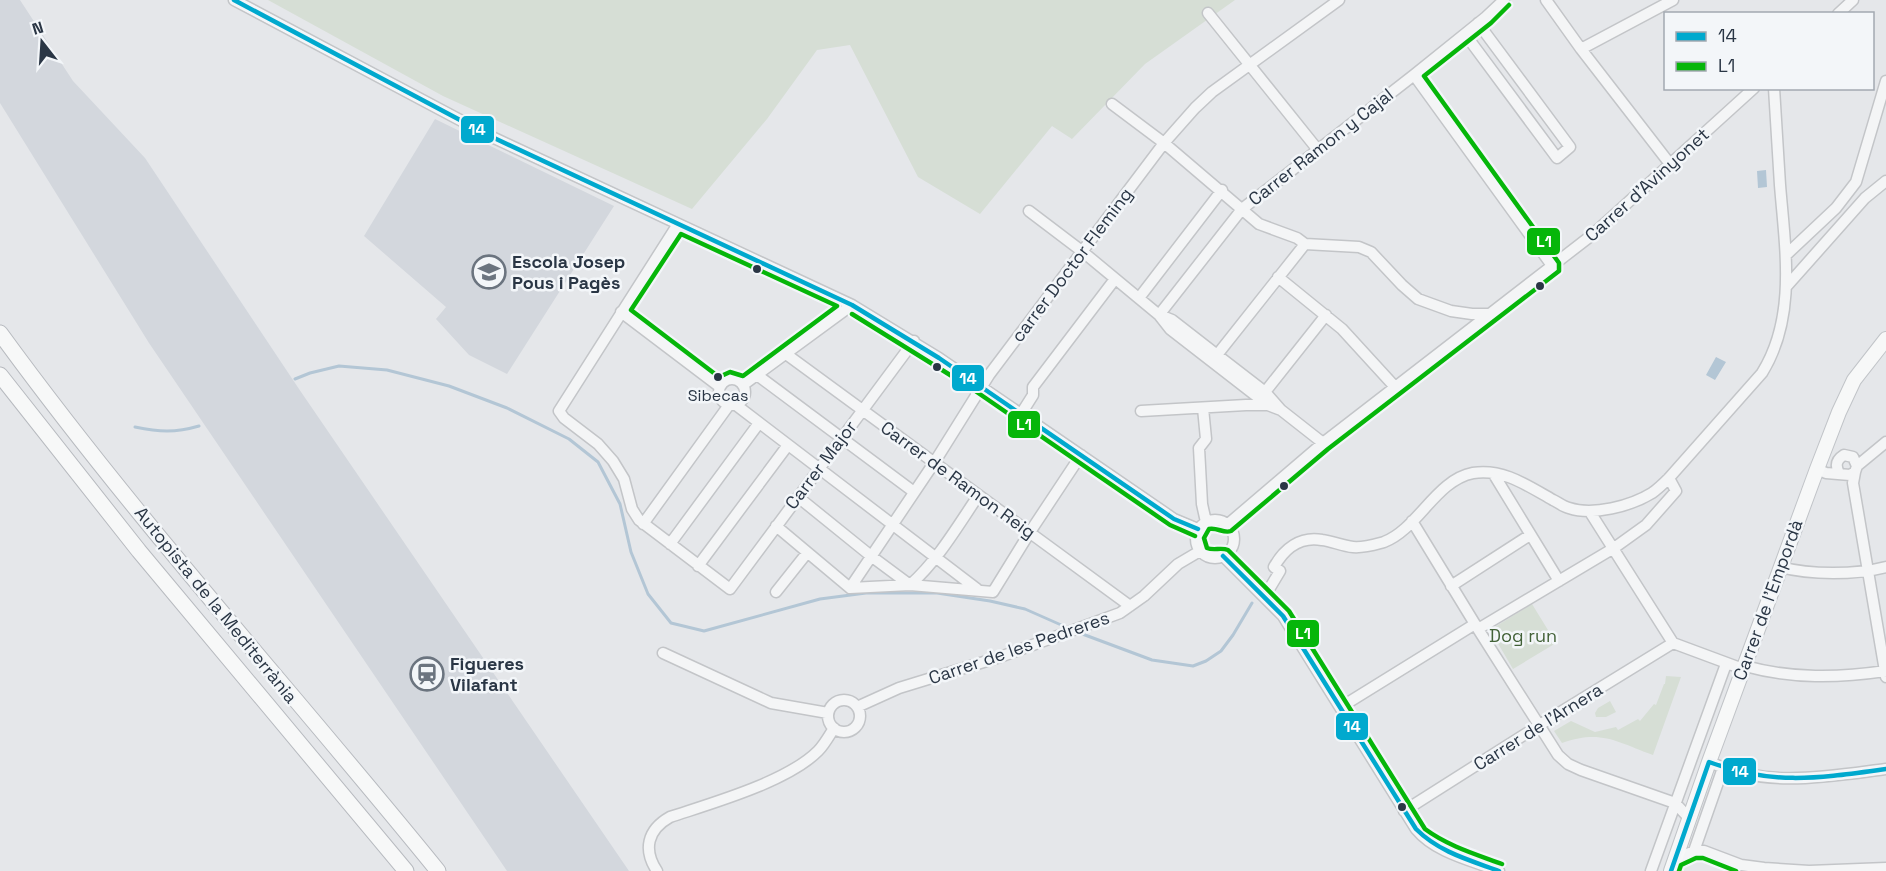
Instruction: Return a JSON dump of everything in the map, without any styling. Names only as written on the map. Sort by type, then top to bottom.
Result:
[{"type":"highway","name":"Autopista de la Mediterrània","points":[[0,333],[44,393],[160,538],[438,871]]},
{"type":"highway","name":"Autopista de la Mediterrània","points":[[0,375],[146,560],[406,871]]},
{"type":"main road","name":"Carrer de l'Empordà","points":[[1673,865],[1780,567],[1827,444],[1854,380],[1886,339]]},
{"type":"street","points":[[234,0],[492,137],[852,305],[914,341],[1174,519],[1202,526],[1217,520],[1227,525],[1234,542],[1228,553],[1211,558],[1200,551],[1196,541],[1202,526],[1198,448],[1206,439],[1203,408]]},
{"type":"street","name":"carrer Doctor Fleming","points":[[850,588],[934,463],[981,387],[1164,144],[1212,92],[1339,0]]},
{"type":"street","name":"Carrer Ramon y Cajal","points":[[1159,315],[1242,209],[1414,75],[1504,0]]},
{"type":"street","points":[[1546,0],[1670,164]]},
{"type":"street","points":[[1581,49],[1672,0]]},
{"type":"street","points":[[1840,12],[1853,0]]},
{"type":"street","points":[[1208,13],[1318,150]]},
{"type":"street","points":[[1465,34],[1557,158],[1570,147],[1478,23]]},
{"type":"street","points":[[1414,75],[1552,267]]},
{"type":"street","points":[[1786,255],[1836,208],[1856,182],[1886,81]]},
{"type":"street","name":"Carrer d'Avinyonet","points":[[1227,525],[1323,443],[1592,235],[1752,90]]},
{"type":"street","points":[[1265,596],[1280,572],[1274,567],[1287,550],[1297,543],[1303,540],[1320,539],[1352,547],[1367,547],[1387,540],[1413,521],[1454,481],[1472,473],[1509,476],[1568,508],[1590,512],[1630,504],[1652,493],[1669,478],[1762,374],[1771,360],[1779,338],[1786,287],[1786,255],[1774,90]]},
{"type":"street","points":[[1112,104],[1222,190],[1260,224],[1297,238],[1305,244],[1359,247],[1371,252],[1402,285],[1419,299],[1451,311],[1492,314]]},
{"type":"street","points":[[1786,287],[1865,198],[1886,181]]},
{"type":"street","name":"Carrer Ramon y Cajal","points":[[1139,298],[1222,190]]},
{"type":"street","points":[[1029,211],[1139,298],[1159,315],[1170,329],[1268,405],[1281,410]]},
{"type":"street","points":[[678,224],[559,411],[564,418],[598,444],[613,461],[626,482],[632,509],[643,524],[698,566],[788,446]]},
{"type":"street","points":[[1217,355],[1305,244]]},
{"type":"street","points":[[1278,277],[1342,329],[1396,388]]},
{"type":"street","points":[[1021,414],[1033,395],[1033,387],[1115,279]]},
{"type":"street","points":[[743,385],[852,305]]},
{"type":"street","points":[[621,312],[720,387]]},
{"type":"street","points":[[1159,315],[1172,320],[1265,392],[1281,410],[1323,443]]},
{"type":"street","points":[[1265,392],[1326,315]]},
{"type":"street","name":"Carrer Major","points":[[698,566],[730,589],[914,341]]},
{"type":"street","name":"Carrer de Ramon Reig","points":[[786,354],[1130,606]]},
{"type":"street","points":[[757,375],[914,492]]},
{"type":"street","points":[[643,524],[732,405],[742,400],[745,393],[743,385],[738,380],[730,379],[720,387],[719,395],[722,402],[732,405],[759,423],[977,590]]},
{"type":"street","points":[[1141,411],[1268,405]]},
{"type":"street","points":[[670,544],[759,423]]},
{"type":"street","points":[[1817,469],[1826,473],[1853,470],[1886,442]]},
{"type":"street","points":[[1827,444],[1841,450],[1844,455]]},
{"type":"street","points":[[776,526],[850,588],[910,585],[993,592],[1081,455]]},
{"type":"street","points":[[1590,512],[1673,643],[1726,664],[1782,675],[1846,676],[1886,673],[1853,470],[1849,455],[1839,458],[1836,468],[1853,470]]},
{"type":"street","points":[[1493,473],[1559,581]]},
{"type":"street","points":[[1341,707],[1614,548],[1646,525],[1676,491],[1669,478]]},
{"type":"street","points":[[910,585],[936,558],[978,496]]},
{"type":"street","points":[[798,497],[910,585]]},
{"type":"street","points":[[1413,521],[1476,627],[1558,755],[1568,764],[1675,803],[1689,818]]},
{"type":"street","points":[[1452,586],[1530,535]]},
{"type":"street","name":"Carrer de les Pedreres","points":[[857,707],[898,688],[1000,657],[1114,616],[1144,596],[1178,564],[1200,551]]},
{"type":"street","points":[[776,592],[807,553]]},
{"type":"street","points":[[1223,556],[1283,616],[1416,829],[1433,844],[1499,871]]},
{"type":"street","points":[[1780,567],[1798,572],[1841,572],[1886,567]]},
{"type":"street","name":"Carrer de l'Arnera","points":[[1404,812],[1673,643]]},
{"type":"street","points":[[663,653],[771,703],[828,713]]},
{"type":"street","name":"Carrer de l'Empordà","points":[[1651,871],[1726,664]]},
{"type":"street","points":[[841,700],[857,707],[860,717],[856,726],[848,731],[843,732],[834,728],[829,721],[828,713],[833,705],[841,700]]},
{"type":"street","points":[[657,871],[649,852],[650,838],[658,825],[670,817],[755,788],[792,769],[818,752],[834,728]]},
{"type":"street","points":[[1709,762],[1751,776],[1772,778],[1812,778],[1886,769]]},
{"type":"street","points":[[1694,851],[1723,768]]},
{"type":"street","points":[[1673,865],[1694,851],[1704,851],[1741,865],[1764,868],[1809,871],[1886,868]]},
{"type":"shaded area","points":[[0,0],[20,0],[73,81],[145,158],[299,389],[629,871],[507,871],[149,343],[0,103]]},
{"type":"shaded area","name":"Escola Josep Pous i Pagès","points":[[435,119],[614,206],[507,374],[469,355],[436,319],[446,307],[364,236]]},
{"type":"green space","points":[[268,0],[1235,0],[1145,64],[1072,139],[1052,126],[980,214],[918,177],[850,45],[817,50],[767,119],[692,209],[443,96]]},
{"type":"green space","name":"Dog run","points":[[1532,604],[1556,643],[1513,669],[1490,630]]},
{"type":"green space","points":[[1666,676],[1681,677],[1653,755],[1598,737],[1562,743],[1554,731],[1571,721],[1595,732],[1616,727],[1618,730],[1638,719],[1640,721],[1654,704],[1656,705]]},
{"type":"green space","points":[[1610,701],[1616,712],[1606,717],[1596,717],[1595,713],[1598,708]]},
{"type":"water","points":[[1766,170],[1767,187],[1758,188],[1757,171]]},
{"type":"water","points":[[1716,357],[1726,362],[1715,380],[1706,375]]},
{"type":"waterway","points":[[295,379],[339,366],[387,370],[449,386],[507,408],[569,439],[598,462],[620,504],[631,552],[648,594],[671,623],[704,631],[820,599],[866,593],[937,593],[1025,609],[1068,628]]},
{"type":"waterway","points":[[135,427],[167,431],[199,426]]},
{"type":"waterway","points":[[1077,632],[1152,660],[1193,666],[1221,651],[1252,603]]},
{"type":"transit line","name":"14","points":[[234,0],[492,137],[852,305],[939,358],[1174,519],[1198,529]]},
{"type":"transit line","name":"L1","points":[[1502,864],[1452,845],[1425,829],[1289,611],[1228,550],[1207,548],[1204,538],[1209,529],[1231,531],[1328,449],[1559,271],[1559,263],[1424,76],[1491,23],[1509,5]]},
{"type":"transit line","name":"L1","points":[[681,234],[837,306],[743,376],[730,372],[719,377],[631,310],[681,234]]},
{"type":"transit line","name":"L1","points":[[852,314],[971,388],[1170,525],[1195,536]]},
{"type":"transit line","name":"14","points":[[1223,556],[1283,616],[1416,829],[1434,844],[1499,871]]},
{"type":"transit line","name":"14","points":[[1671,871],[1709,762],[1732,770],[1797,778],[1886,769]]},
{"type":"transit line","name":"L1","points":[[1679,871],[1681,865],[1696,858],[1703,858],[1736,871]]},
{"type":"place","name":"Escola Josep Pous i Pagès","points":[[489,272]]},
{"type":"place","name":"Sibecas","points":[[718,377]]},
{"type":"place","name":"Figueres Vilafant","points":[[427,674]]}]
